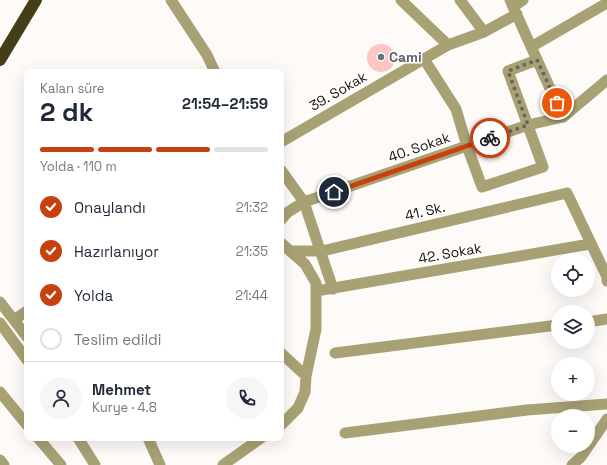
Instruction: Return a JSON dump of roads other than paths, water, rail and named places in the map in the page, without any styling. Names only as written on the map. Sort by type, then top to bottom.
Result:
[{"type":"highway","points":[[0,60],[36,0]]},
{"type":"street","points":[[171,0],[207,54],[213,69]]},
{"type":"street","points":[[402,0],[448,45]]},
{"type":"street","points":[[460,0],[484,32]]},
{"type":"street","name":"39. Sokak","points":[[284,140],[448,45],[484,32],[523,0]]},
{"type":"street","points":[[531,47],[607,3]]},
{"type":"street","points":[[513,7],[563,117]]},
{"type":"street","points":[[424,58],[456,109],[467,146],[482,187],[543,167],[508,71],[537,60]]},
{"type":"street","name":"40. Sokak","points":[[284,217],[288,212],[304,202],[528,125],[563,117],[607,80]]},
{"type":"street","points":[[284,174],[304,202],[333,288]]},
{"type":"street","name":"41. Sk.","points":[[290,251],[322,252],[567,193],[590,244]]},
{"type":"street","points":[[590,244],[607,278],[607,281]]},
{"type":"street","name":"42. Sokak","points":[[316,291],[590,244]]},
{"type":"street","points":[[284,246],[305,264],[316,283],[316,329],[306,376],[306,392],[298,408],[284,422]]},
{"type":"street","points":[[0,302],[24,333]]},
{"type":"street","points":[[14,320],[24,313]]},
{"type":"street","points":[[595,321],[607,319]]},
{"type":"street","points":[[0,322],[24,356]]},
{"type":"street","points":[[335,353],[551,326]]},
{"type":"street","points":[[284,355],[306,376]]},
{"type":"street","points":[[0,392],[24,421]]},
{"type":"street","points":[[345,433],[527,410],[607,404]]},
{"type":"street","points":[[572,465],[581,457],[607,419]]},
{"type":"street","points":[[41,441],[61,465]]},
{"type":"street","points":[[80,441],[95,465]]},
{"type":"street","points":[[149,441],[160,465]]},
{"type":"street","points":[[223,465],[257,441]]},
{"type":"street","points":[[0,460],[4,465]]},
{"type":"place","name":"Cami","points":[[381,57]]}]
